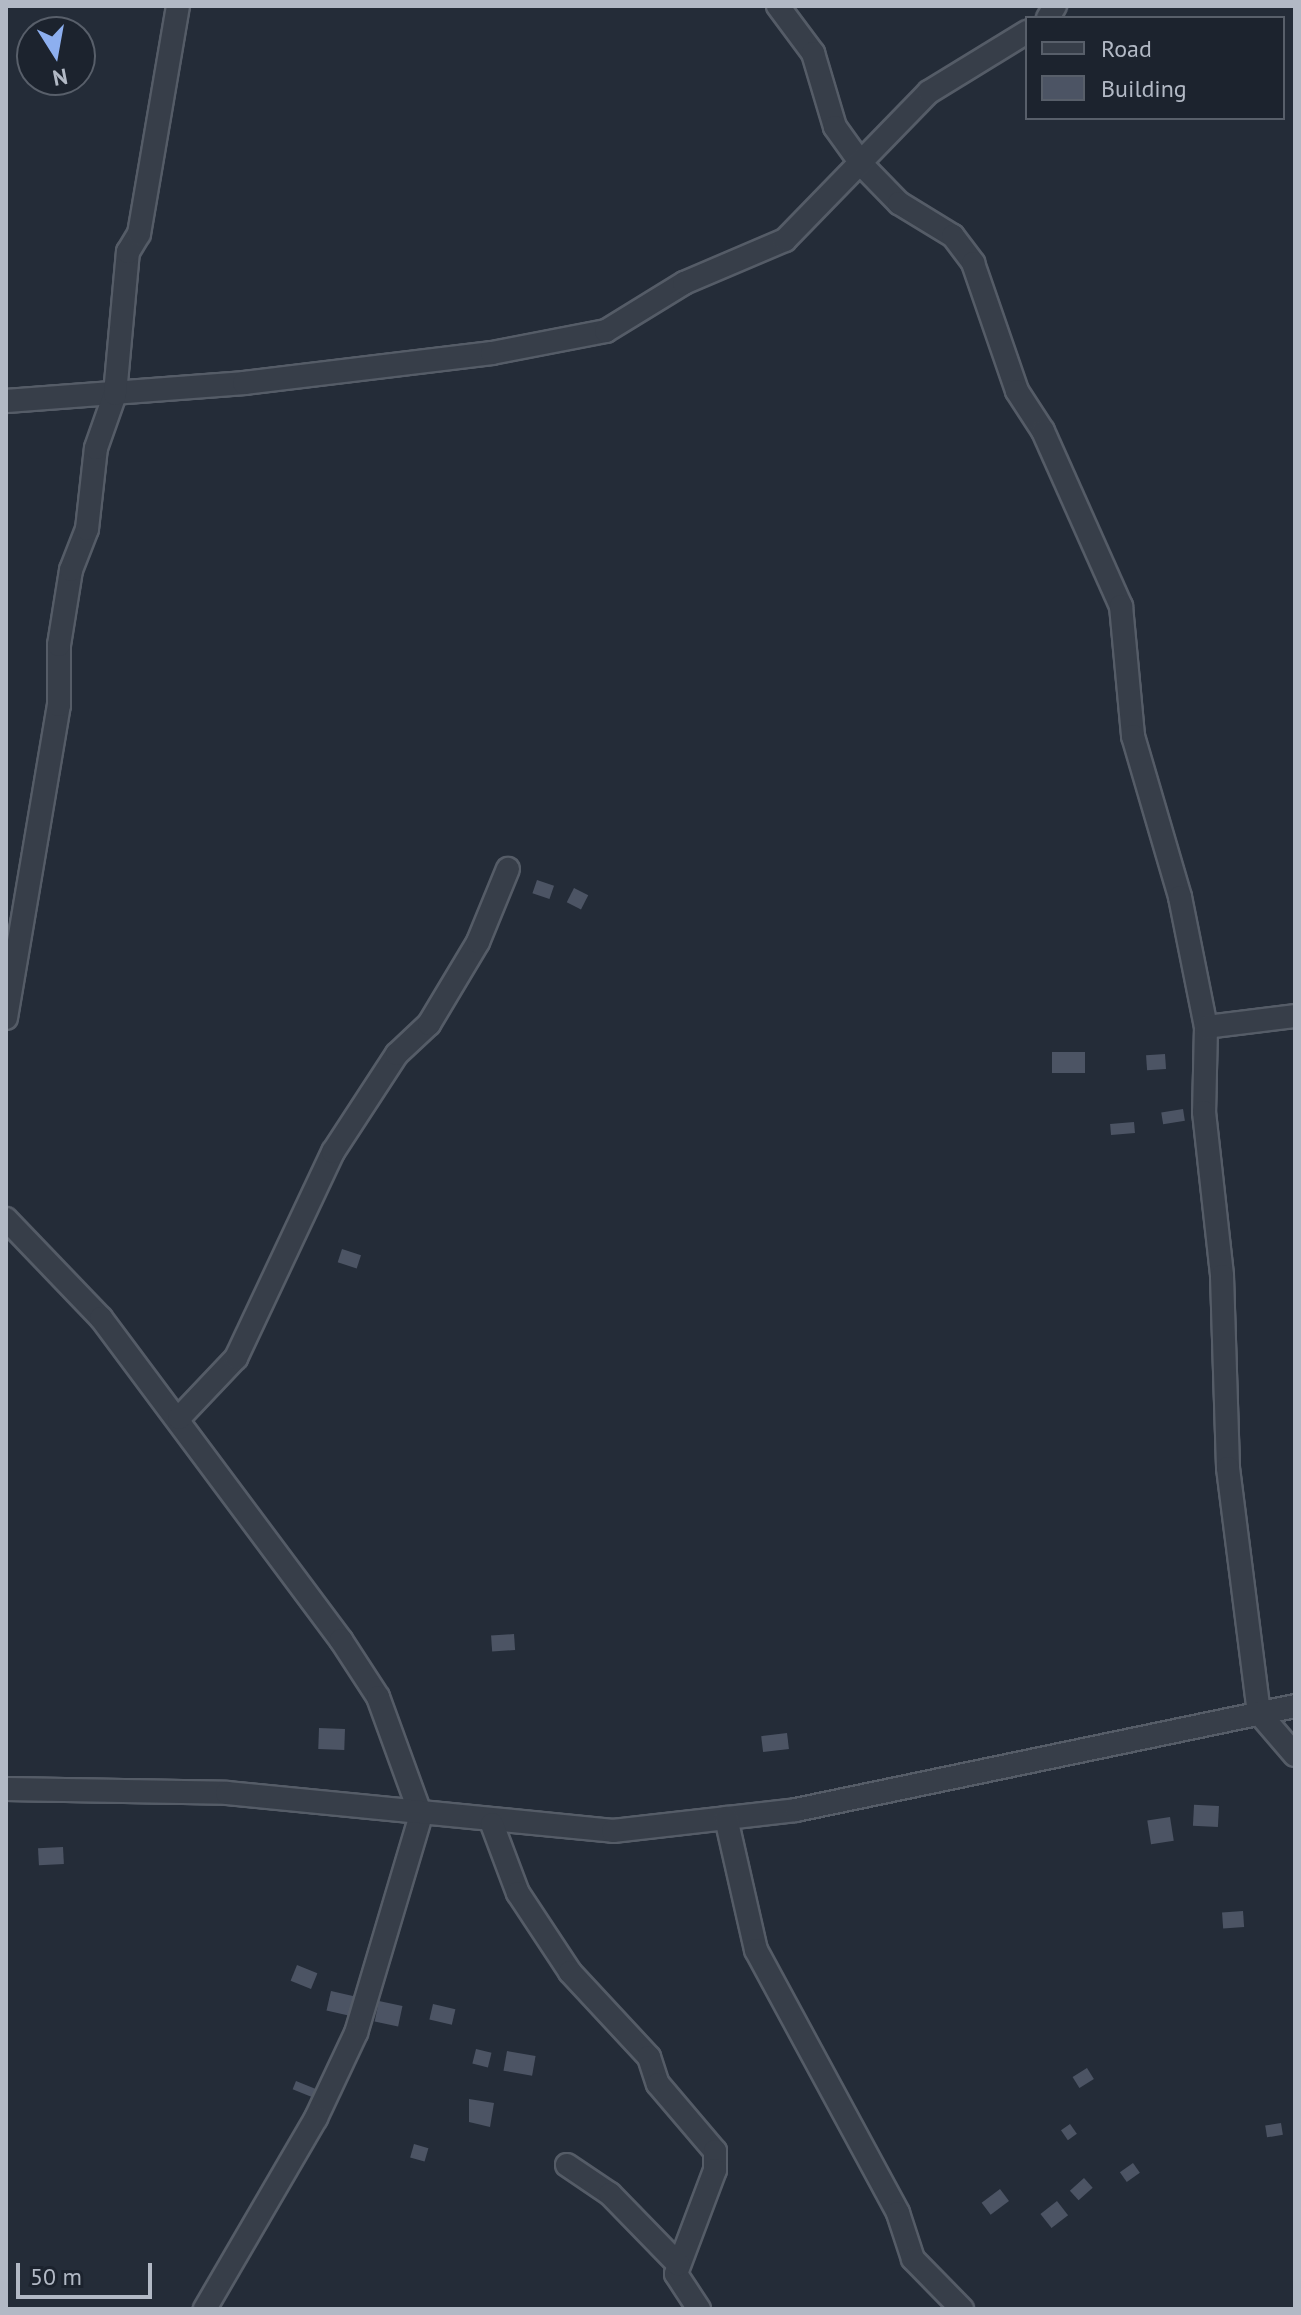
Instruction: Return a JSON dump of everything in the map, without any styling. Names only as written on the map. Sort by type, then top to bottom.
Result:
[{"type":"street","points":[[6,1018],[59,705],[59,645],[71,570],[87,529],[96,448],[115,394],[128,252],[139,234],[178,6]]},
{"type":"street","points":[[778,6],[813,53],[835,127],[863,166],[899,203],[953,236],[973,263],[1017,391],[1043,431],[1121,606],[1133,736],[1165,838],[1206,1027],[1204,1112],[1222,1276],[1228,1468],[1259,1713],[1295,1755]]},
{"type":"street","points":[[6,401],[115,394],[492,353],[606,331],[684,283],[785,240],[863,166],[929,92],[1025,33]]},
{"type":"street","points":[[179,1418],[236,1358],[333,1152],[397,1054],[429,1024],[478,942],[508,869]]},
{"type":"street","points":[[1206,1027],[1295,1016]]},
{"type":"street","points":[[6,1219],[101,1318],[179,1418],[211,1473],[366,1676],[421,1815],[356,2033],[316,2118],[205,2309]]},
{"type":"street","points":[[6,1789],[211,1792],[492,1824],[613,1831],[726,1818],[1295,1706]]},
{"type":"street","points":[[726,1818],[756,1950],[898,2213],[913,2259],[962,2309]]},
{"type":"street","points":[[492,1824],[518,1893],[570,1972],[649,2057],[658,2084],[715,2151],[715,2170],[678,2264],[680,2283],[699,2309]]},
{"type":"street","points":[[567,2165],[610,2194],[678,2264]]},
{"type":"building","points":[[537,880],[554,886],[549,899],[532,893]]},
{"type":"building","points":[[574,888],[588,895],[581,910],[567,902]]},
{"type":"building","points":[[1052,1052],[1085,1052],[1085,1073],[1052,1073]]},
{"type":"building","points":[[1165,1054],[1166,1069],[1147,1070],[1146,1055]]},
{"type":"building","points":[[1183,1109],[1185,1121],[1163,1124],[1161,1112]]},
{"type":"building","points":[[1134,1122],[1135,1133],[1111,1135],[1110,1124]]},
{"type":"building","points":[[342,1249],[361,1255],[357,1268],[338,1262]]},
{"type":"building","points":[[514,1634],[515,1650],[492,1652],[491,1636]]},
{"type":"building","points":[[319,1728],[345,1729],[344,1750],[318,1749]]},
{"type":"building","points":[[787,1733],[789,1749],[763,1752],[761,1736]]},
{"type":"building","points":[[1194,1805],[1219,1806],[1218,1827],[1193,1826]]},
{"type":"building","points":[[1170,1817],[1174,1841],[1151,1844],[1147,1821]]},
{"type":"building","points":[[63,1847],[64,1864],[39,1865],[38,1848]]},
{"type":"building","points":[[1243,1911],[1244,1927],[1223,1928],[1222,1912]]},
{"type":"building","points":[[297,1965],[317,1973],[311,1989],[291,1981]]},
{"type":"building","points":[[331,1991],[357,1997],[353,2017],[327,2010]]},
{"type":"building","points":[[379,2001],[402,2006],[398,2027],[375,2022]]},
{"type":"building","points":[[433,2004],[455,2009],[452,2025],[429,2020]]},
{"type":"building","points":[[476,2049],[492,2053],[488,2067],[472,2064]]},
{"type":"building","points":[[507,2051],[536,2056],[532,2076],[504,2071]]},
{"type":"building","points":[[1087,2068],[1094,2079],[1079,2088],[1073,2077]]},
{"type":"building","points":[[296,2081],[318,2090],[315,2098],[293,2089]]},
{"type":"building","points":[[469,2099],[494,2103],[490,2127],[469,2122]]},
{"type":"building","points":[[1281,2123],[1283,2135],[1267,2137],[1265,2126]]},
{"type":"building","points":[[1070,2124],[1077,2134],[1068,2140],[1061,2130]]},
{"type":"building","points":[[414,2144],[428,2148],[425,2162],[410,2157]]},
{"type":"building","points":[[1133,2163],[1140,2173],[1127,2182],[1120,2172]]},
{"type":"building","points":[[1084,2178],[1093,2188],[1079,2200],[1070,2191]]},
{"type":"building","points":[[1000,2189],[1009,2201],[991,2215],[982,2203]]},
{"type":"building","points":[[1057,2201],[1068,2215],[1052,2228],[1040,2214]]}]
